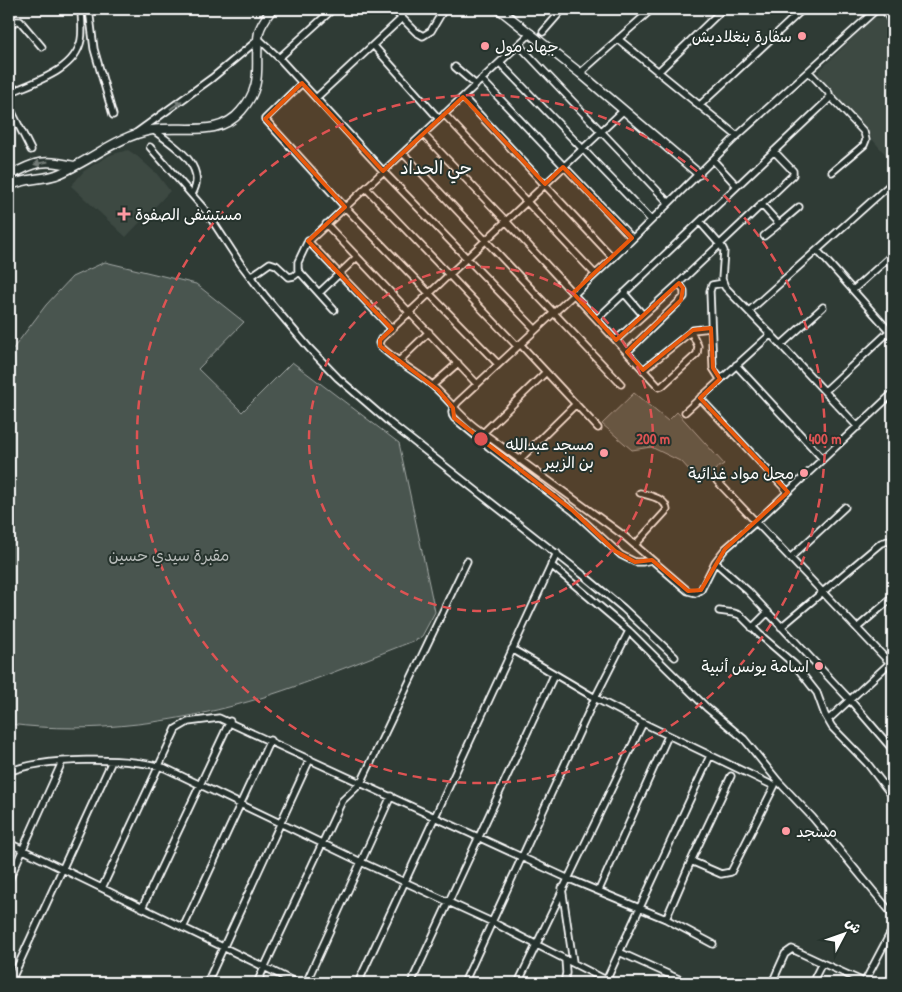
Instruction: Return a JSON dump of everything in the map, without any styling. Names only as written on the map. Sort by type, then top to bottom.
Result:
[{"type":"main road","points":[[886,9],[893,22]]},
{"type":"street","points":[[9,93],[57,71],[69,62],[77,51],[81,39],[81,9]]},
{"type":"street","points":[[89,9],[94,49],[113,115]]},
{"type":"street","points":[[136,133],[165,128],[212,128],[224,125],[235,117],[246,106],[256,86],[259,39],[263,22],[272,9]]},
{"type":"street","points":[[279,58],[333,9]]},
{"type":"street","points":[[393,9],[416,32],[424,36],[431,31],[444,9]]},
{"type":"street","points":[[499,9],[580,73],[699,174]]},
{"type":"street","points":[[543,32],[564,9]]},
{"type":"street","points":[[580,73],[652,9]]},
{"type":"street","points":[[658,72],[724,9]]},
{"type":"street","points":[[699,106],[803,9]]},
{"type":"street","points":[[651,560],[635,562],[615,551],[573,511],[454,418],[452,414],[453,408],[573,293],[613,258],[737,136],[877,9]]},
{"type":"street","points":[[316,98],[402,18]]},
{"type":"street","points":[[9,26],[16,21],[20,21],[42,47]]},
{"type":"street","points":[[334,310],[299,272],[297,267],[308,241],[531,33]]},
{"type":"street","points":[[259,39],[535,329]]},
{"type":"street","points":[[9,186],[18,181],[49,177],[136,133],[200,88],[259,39]]},
{"type":"street","points":[[618,39],[737,136]]},
{"type":"street","points":[[373,45],[595,274]]},
{"type":"street","points":[[519,45],[669,203]]},
{"type":"street","points":[[500,63],[651,220]]},
{"type":"street","points":[[454,66],[476,85]]},
{"type":"street","points":[[809,72],[864,132],[866,140],[864,146],[832,172]]},
{"type":"street","points":[[482,80],[632,238]]},
{"type":"street","points":[[302,83],[265,119],[345,207],[498,364]]},
{"type":"street","points":[[596,319],[827,102],[830,96]]},
{"type":"street","points":[[463,97],[613,258]]},
{"type":"street","points":[[9,106],[31,150]]},
{"type":"street","points":[[624,110],[380,340],[379,344],[398,362],[432,385],[453,408],[483,433],[614,528],[688,591],[693,593],[699,592],[703,588],[715,562],[725,549],[858,427],[893,392]]},
{"type":"street","points":[[153,130],[183,152],[190,163],[197,180],[192,194]]},
{"type":"street","points":[[423,134],[658,386],[662,386],[697,354],[698,346],[691,331]]},
{"type":"street","points":[[150,147],[206,211],[250,277],[309,348],[354,393],[557,553],[623,608],[674,657]]},
{"type":"street","points":[[616,340],[679,283],[794,173],[774,151]]},
{"type":"street","points":[[403,153],[621,384]]},
{"type":"street","points":[[714,160],[737,186]]},
{"type":"street","points":[[10,176],[45,161],[74,166]]},
{"type":"street","points":[[10,176],[18,181]]},
{"type":"street","points":[[749,311],[893,182]]},
{"type":"street","points":[[366,188],[449,275],[546,372],[598,428]]},
{"type":"street","points":[[761,204],[779,224]]},
{"type":"street","points":[[764,236],[799,207]]},
{"type":"street","points":[[700,222],[724,251],[723,283],[728,291],[781,344],[858,427]]},
{"type":"street","points":[[326,224],[477,384]]},
{"type":"street","points":[[308,241],[392,329]]},
{"type":"street","points":[[817,250],[892,331],[825,391]]},
{"type":"street","points":[[853,290],[893,254]]},
{"type":"street","points":[[319,293],[357,257]]},
{"type":"street","points":[[250,277],[270,263],[276,265],[288,277],[294,276],[299,272]]},
{"type":"street","points":[[627,352],[684,297],[684,291],[679,283]]},
{"type":"street","points":[[720,379],[713,368],[710,288],[714,284],[723,283]]},
{"type":"street","points":[[624,293],[643,315]]},
{"type":"street","points":[[781,344],[823,307]]},
{"type":"street","points":[[643,370],[691,331],[711,328]]},
{"type":"street","points":[[398,362],[428,332]]},
{"type":"street","points":[[685,412],[771,334]]},
{"type":"street","points":[[432,385],[458,363]]},
{"type":"street","points":[[736,365],[823,459]]},
{"type":"street","points":[[483,433],[546,372]]},
{"type":"street","points":[[700,398],[788,492]]},
{"type":"street","points":[[519,460],[576,404]]},
{"type":"street","points":[[717,481],[822,592],[892,662],[828,720]]},
{"type":"street","points":[[635,545],[667,510],[667,505],[664,502],[640,493]]},
{"type":"street","points":[[790,558],[845,507]]},
{"type":"street","points":[[781,627],[880,543],[888,541],[893,543]]},
{"type":"street","points":[[358,983],[557,553]]},
{"type":"street","points":[[257,983],[321,843],[342,801],[361,783],[467,561]]},
{"type":"street","points":[[715,562],[740,583],[768,612],[850,700],[893,750]]},
{"type":"street","points":[[551,565],[629,630],[707,708],[744,739],[776,784],[813,818],[893,915]]},
{"type":"street","points":[[857,628],[893,597]]},
{"type":"street","points":[[617,620],[623,608]]},
{"type":"street","points":[[719,611],[737,614],[802,672],[817,693],[828,720],[837,733],[867,763],[893,797]]},
{"type":"street","points":[[752,628],[768,612]]},
{"type":"street","points":[[464,983],[595,698],[629,630]]},
{"type":"street","points":[[512,649],[643,724],[710,756],[776,784]]},
{"type":"street","points":[[411,983],[554,674]]},
{"type":"street","points":[[102,888],[174,732],[182,724],[213,717],[230,721],[567,878],[666,919],[713,944]]},
{"type":"street","points":[[142,908],[230,721]]},
{"type":"street","points":[[518,983],[562,888],[643,724]]},
{"type":"street","points":[[599,890],[668,736]]},
{"type":"street","points":[[183,928],[270,740]]},
{"type":"street","points":[[9,772],[31,765],[88,760],[159,766],[537,943],[605,981],[710,756]]},
{"type":"street","points":[[207,983],[310,759]]},
{"type":"street","points":[[10,983],[112,761]]},
{"type":"street","points":[[9,880],[62,762]]},
{"type":"street","points":[[666,919],[731,776]]},
{"type":"street","points":[[691,862],[721,874],[731,872],[776,784]]},
{"type":"street","points":[[306,983],[392,796]]},
{"type":"street","points":[[9,843],[297,983]]},
{"type":"street","points":[[562,888],[573,962]]},
{"type":"street","points":[[772,983],[785,954],[790,950],[795,950],[864,983],[893,928]]},
{"type":"street","points":[[619,952],[688,983]]},
{"type":"street","points":[[564,983],[566,973],[565,959]]},
{"type":"street","points":[[812,983],[822,962]]},
{"type":"highlighted area","points":[[302,83],[383,171],[463,97],[545,184],[563,167],[632,238],[573,293],[616,340],[679,283],[683,288],[681,300],[627,352],[643,370],[693,330],[711,328],[713,368],[720,379],[700,398],[788,492],[725,549],[701,590],[688,591],[652,560],[635,562],[615,551],[573,511],[454,418],[453,408],[438,390],[380,346],[380,340],[392,329],[308,241],[345,207],[265,119]]},
{"type":"shaded area","points":[[874,17],[884,19],[893,38],[893,163],[818,78],[819,71]]},
{"type":"shaded area","name":"مستشفى الصفوة","points":[[128,150],[157,174],[170,191],[126,237],[71,186],[84,171],[95,164],[110,155]]},
{"type":"green space","name":"مقبرة سيدي حسين","points":[[105,262],[196,284],[244,322],[198,369],[242,412],[292,362],[399,443],[435,612],[421,638],[264,697],[202,713],[138,724],[105,727],[41,727],[9,724],[9,354],[46,305],[72,277]]},
{"type":"green space","points":[[634,393],[668,421],[677,412],[724,464],[697,479],[682,462],[651,447],[632,450],[602,424]]},
{"type":"place","name":"سفارة بنغلاديش","points":[[802,36]]},
{"type":"place","name":"جهاد مول","points":[[485,46]]},
{"type":"place","name":"مستشفى الصفوة","points":[[124,214]]},
{"type":"place","name":"مسجد عبدالله بن الزبير","points":[[604,453]]},
{"type":"place","name":"محل مواد غذائية","points":[[804,473]]},
{"type":"place","name":"اسامة يونس أنبية","points":[[819,666]]},
{"type":"place","name":"مسجد","points":[[786,831]]},
{"type":"district","name":"حي الحداد","points":[[436,167]]}]
